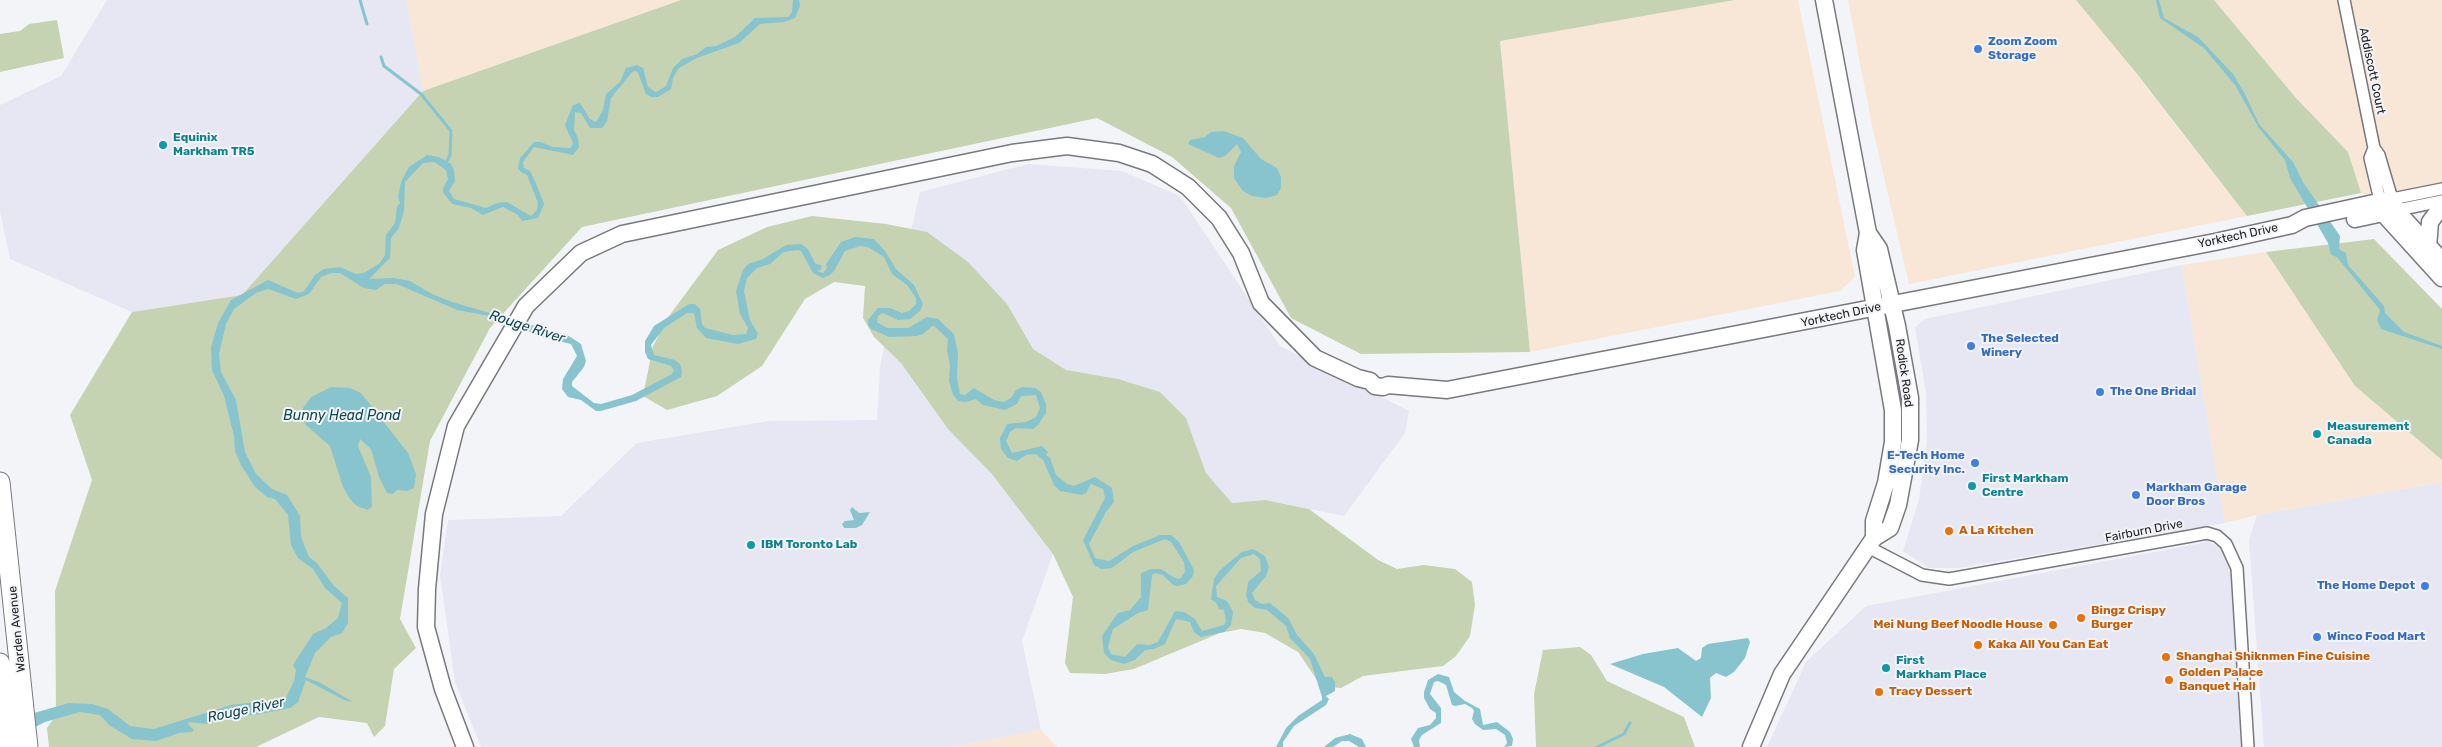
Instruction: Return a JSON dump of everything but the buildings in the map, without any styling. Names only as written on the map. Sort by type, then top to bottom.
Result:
[{"type":"main road","name":"Warden Avenue","points":[[0,482],[28,747]]},
{"type":"main road","name":"Warden Avenue","points":[[0,663],[8,747]]},
{"type":"street","name":"Rodick Road","points":[[1751,747],[1782,674],[1871,542],[1874,521],[1886,483],[1893,442],[1893,410],[1879,249],[1868,233],[1824,0]]},
{"type":"street","name":"Addiscott Court","points":[[2344,0],[2374,148],[2379,155],[2387,206]]},
{"type":"street","name":"Yorktech Drive","points":[[465,747],[442,689],[426,627],[427,589],[434,514],[456,426],[526,306],[581,253],[622,234],[1012,153],[1067,146],[1119,153],[1152,164],[1188,188],[1218,218],[1236,246],[1261,303],[1315,358],[1358,378],[1370,381],[1375,378],[1385,380],[1388,385],[1447,390],[1826,318],[2292,225],[2306,228],[2387,206]]},
{"type":"street","points":[[2387,206],[2442,190]]},
{"type":"street","points":[[2387,206],[2442,201]]},
{"type":"street","points":[[2387,206],[2442,261]]},
{"type":"street","points":[[2387,206],[2442,278]]},
{"type":"street","points":[[2428,247],[2430,222],[2442,206]]},
{"type":"street","name":"Fairburn Drive","points":[[1871,542],[1922,575],[1949,579],[2199,534],[2206,533],[2217,536],[2226,544],[2237,568],[2248,747]]},
{"type":"shaded area","points":[[107,0],[407,0],[423,91],[242,295],[132,312],[10,259],[0,211],[0,105],[61,76]]},
{"type":"shaded area","points":[[407,0],[681,0],[423,91]]},
{"type":"shaded area","points":[[1735,0],[1798,0],[1855,277],[1840,291],[1530,352],[1500,41]]},
{"type":"shaded area","points":[[1848,0],[2076,0],[2080,2],[2247,216],[1909,284],[1872,126]]},
{"type":"shaded area","points":[[2214,0],[2442,0],[2442,216],[2438,217],[2361,193],[2348,152],[2296,98]]},
{"type":"shaded area","points":[[1028,164],[1122,171],[1180,196],[1280,346],[1409,411],[1405,433],[1344,516],[1265,500],[1232,503],[1206,473],[1186,418],[1160,392],[1053,554],[1022,641],[1041,730],[952,747],[481,747],[455,682],[440,575],[448,520],[561,516],[637,443],[768,421],[877,420],[880,366],[920,192]]},
{"type":"shaded area","points":[[2266,252],[2355,386],[2442,460],[2442,482],[2257,515],[2225,523],[2182,265]]},
{"type":"shaded area","points":[[2182,265],[2225,523],[1958,568],[1929,568],[1903,551],[1919,499],[1927,441],[1926,393],[1915,327],[1925,319]]},
{"type":"shaded area","points":[[2442,482],[2442,747],[2264,747],[2249,540],[2257,515]]},
{"type":"shaded area","points":[[2206,540],[2220,548],[2228,560],[2230,568],[2242,747],[1767,747],[1806,662],[1866,606],[2202,543]]},
{"type":"shaded area","points":[[1041,730],[1057,747],[952,747]]},
{"type":"green space","points":[[681,0],[1735,0],[1500,41],[1530,352],[1361,354],[1291,318],[1231,208],[1172,157],[1097,118],[582,227],[490,328],[430,441],[400,619],[416,648],[394,669],[385,726],[374,737],[367,723],[319,717],[256,747],[49,747],[47,728],[56,715],[55,591],[92,480],[70,415],[132,312],[242,295],[423,91]]},
{"type":"green space","points":[[2076,0],[2214,0],[2296,98],[2348,152],[2361,193],[2247,216],[2137,74]]},
{"type":"green space","points":[[57,20],[64,58],[0,72],[0,34],[20,31],[29,24]]},
{"type":"green space","points":[[812,216],[886,224],[927,232],[968,262],[1007,304],[1033,349],[1066,370],[1118,379],[1160,392],[1186,418],[1206,473],[1232,503],[1265,500],[1309,509],[1378,560],[1397,569],[1424,565],[1455,569],[1472,582],[1475,605],[1470,636],[1456,656],[1443,666],[1363,676],[1341,688],[1321,686],[1298,652],[1265,633],[1241,629],[1220,633],[1134,669],[1105,674],[1070,673],[1065,663],[1073,597],[1053,554],[992,474],[948,429],[901,363],[874,337],[863,318],[865,286],[834,282],[805,299],[762,366],[717,396],[667,410],[643,396],[653,346],[669,316],[718,250],[767,227]]},
{"type":"green space","points":[[2374,239],[2442,309],[2442,460],[2355,386],[2266,252]]},
{"type":"green space","points":[[1580,647],[1591,655],[1607,681],[1684,717],[1695,747],[1536,747],[1534,694],[1543,650]]},
{"type":"water","name":"Rouge River","points":[[793,0],[799,0],[800,6],[795,18],[784,22],[760,24],[739,43],[697,58],[679,68],[673,78],[671,89],[658,97],[651,97],[646,94],[638,73],[636,71],[632,72],[611,98],[607,121],[602,128],[590,128],[581,113],[575,112],[574,130],[578,138],[579,147],[573,155],[534,147],[523,162],[524,168],[530,171],[535,181],[544,204],[538,218],[522,221],[518,215],[503,207],[483,215],[471,208],[452,204],[443,192],[448,179],[446,170],[434,162],[423,163],[405,182],[404,211],[399,228],[391,238],[390,258],[369,279],[394,278],[410,281],[432,294],[452,302],[542,328],[550,333],[563,333],[581,344],[586,361],[584,367],[572,382],[572,386],[594,403],[601,404],[632,395],[672,374],[674,370],[671,366],[648,359],[645,352],[645,341],[654,326],[689,304],[695,304],[700,309],[702,324],[705,328],[733,335],[746,334],[748,328],[740,314],[736,291],[743,270],[748,264],[763,259],[786,245],[801,244],[808,249],[815,263],[822,266],[821,270],[817,271],[823,273],[827,268],[826,264],[841,242],[855,237],[874,239],[885,251],[896,269],[914,285],[923,304],[920,311],[910,319],[898,320],[883,313],[878,316],[877,322],[887,328],[908,328],[927,317],[938,319],[954,334],[958,354],[957,378],[960,394],[965,395],[974,388],[994,400],[1004,402],[1011,398],[1016,390],[1022,387],[1035,388],[1041,392],[1046,404],[1046,413],[1033,429],[1016,428],[1010,432],[1006,441],[1012,453],[1042,446],[1048,452],[1046,455],[1050,458],[1056,475],[1067,484],[1074,486],[1095,477],[1112,488],[1114,502],[1106,512],[1089,544],[1095,558],[1109,561],[1133,546],[1160,535],[1171,535],[1179,542],[1194,570],[1193,576],[1186,584],[1177,586],[1173,585],[1163,575],[1155,573],[1152,575],[1148,610],[1138,613],[1113,629],[1108,647],[1111,654],[1125,657],[1137,644],[1150,645],[1158,642],[1175,611],[1184,612],[1195,619],[1202,631],[1224,625],[1226,621],[1224,610],[1219,609],[1217,604],[1211,599],[1214,579],[1220,570],[1242,552],[1253,549],[1265,556],[1269,567],[1266,576],[1252,593],[1255,600],[1262,604],[1270,603],[1289,619],[1297,635],[1314,654],[1325,677],[1332,677],[1335,682],[1335,691],[1326,696],[1329,699],[1326,705],[1294,726],[1283,742],[1283,747],[1276,747],[1286,728],[1298,716],[1322,700],[1322,697],[1310,659],[1290,638],[1286,626],[1267,610],[1255,608],[1248,602],[1246,595],[1248,582],[1261,571],[1260,559],[1254,554],[1241,558],[1216,586],[1217,597],[1227,601],[1233,612],[1231,625],[1224,632],[1201,637],[1194,632],[1190,622],[1176,619],[1165,644],[1154,649],[1145,650],[1135,660],[1124,664],[1111,660],[1104,653],[1102,636],[1118,613],[1130,610],[1141,597],[1141,573],[1151,569],[1161,569],[1180,579],[1185,572],[1184,562],[1171,542],[1165,539],[1133,552],[1112,568],[1101,569],[1094,565],[1083,540],[1105,498],[1103,489],[1091,484],[1086,493],[1082,495],[1060,491],[1054,485],[1043,460],[1036,454],[1026,455],[1017,461],[1008,458],[1001,449],[1000,438],[1007,424],[1026,422],[1036,417],[1040,408],[1036,395],[1021,396],[1017,404],[1005,410],[983,405],[976,399],[966,402],[958,401],[953,395],[949,381],[948,339],[934,326],[917,336],[889,337],[871,329],[868,325],[868,320],[878,308],[890,308],[902,313],[909,311],[916,304],[916,298],[907,285],[892,274],[884,257],[868,247],[860,246],[845,251],[834,271],[823,278],[813,273],[801,251],[798,250],[784,252],[770,264],[757,268],[747,278],[744,291],[750,320],[758,334],[756,339],[738,344],[706,338],[697,328],[694,313],[687,313],[664,328],[651,345],[654,355],[675,360],[680,364],[681,377],[636,401],[601,411],[596,411],[581,400],[568,397],[562,389],[563,379],[577,356],[571,344],[542,337],[490,316],[457,310],[397,284],[385,284],[376,290],[364,288],[340,273],[331,273],[321,277],[309,294],[296,299],[268,289],[256,293],[234,309],[226,324],[219,354],[221,372],[236,400],[245,452],[256,474],[272,489],[287,495],[300,516],[301,537],[309,557],[317,563],[334,586],[348,598],[348,623],[342,633],[331,637],[315,653],[305,677],[319,682],[353,702],[344,700],[306,680],[298,702],[290,708],[255,715],[240,714],[207,724],[189,722],[188,724],[194,730],[192,732],[179,733],[156,741],[132,739],[109,725],[100,715],[80,712],[45,722],[0,745],[0,732],[20,717],[69,703],[92,704],[108,709],[130,726],[154,729],[231,705],[279,701],[286,698],[294,681],[296,670],[293,665],[313,634],[326,628],[338,618],[342,603],[325,588],[313,569],[298,558],[291,545],[288,515],[275,499],[267,497],[255,487],[241,465],[235,451],[234,436],[224,396],[212,370],[211,347],[218,323],[231,300],[268,280],[298,293],[304,291],[315,275],[324,269],[340,267],[356,274],[364,273],[380,263],[385,255],[386,235],[395,223],[397,207],[400,203],[398,197],[401,182],[409,167],[427,155],[439,157],[451,164],[454,170],[455,181],[449,191],[454,199],[486,208],[497,203],[507,202],[531,216],[537,210],[538,203],[527,175],[518,168],[520,158],[534,142],[541,142],[553,147],[571,148],[573,143],[565,125],[573,105],[580,103],[590,119],[596,122],[603,110],[606,94],[620,82],[626,68],[637,65],[643,68],[648,87],[656,92],[666,86],[673,68],[682,59],[697,54],[706,47],[716,46],[735,37],[755,18],[788,17],[792,12]]},
{"type":"water","points":[[2156,0],[2159,0],[2164,18],[2198,37],[2233,74],[2259,124],[2293,162],[2303,182],[2340,236],[2339,249],[2346,253],[2348,265],[2384,306],[2385,313],[2404,332],[2442,346],[2442,349],[2381,329],[2377,320],[2380,310],[2337,257],[2331,255],[2328,243],[2290,178],[2285,160],[2259,128],[2235,85],[2204,48],[2160,18]]},
{"type":"water","points":[[1224,131],[1243,138],[1261,159],[1277,168],[1281,177],[1281,188],[1277,195],[1266,198],[1252,196],[1243,191],[1234,178],[1234,166],[1241,152],[1237,144],[1225,156],[1219,158],[1188,144],[1190,140],[1205,137],[1211,132]]},
{"type":"water","name":"Bunny Head Pond","points":[[331,387],[350,388],[361,393],[408,453],[416,474],[414,488],[407,491],[397,490],[393,494],[387,493],[379,477],[371,449],[360,439],[358,446],[371,477],[372,506],[368,510],[357,506],[350,499],[343,487],[330,446],[306,425],[302,416],[303,408],[311,397]]},
{"type":"water","points":[[852,507],[859,513],[870,512],[862,525],[856,528],[844,528],[842,524],[845,521],[854,520],[850,510]]},
{"type":"water","points":[[1748,638],[1750,642],[1745,658],[1734,672],[1726,677],[1716,673],[1710,678],[1711,698],[1702,717],[1664,687],[1610,664],[1643,654],[1678,648],[1696,661],[1701,658],[1702,648],[1708,644]]},
{"type":"water","points":[[1438,674],[1449,677],[1454,692],[1465,701],[1480,709],[1483,725],[1497,722],[1510,732],[1513,739],[1512,746],[1504,747],[1507,743],[1505,735],[1496,729],[1483,730],[1475,724],[1472,719],[1474,711],[1472,708],[1465,704],[1452,705],[1446,685],[1438,681],[1434,682],[1430,694],[1441,708],[1441,723],[1422,735],[1419,740],[1420,747],[1414,747],[1411,739],[1418,728],[1430,725],[1436,718],[1436,713],[1430,709],[1424,698],[1424,692],[1428,680]]},
{"type":"water","points":[[1350,734],[1362,739],[1366,747],[1359,747],[1349,741],[1342,741],[1333,747],[1324,747],[1335,738]]},
{"type":"waterway","points":[[360,0],[367,24]]},
{"type":"waterway","points":[[381,57],[384,66],[421,94],[451,131],[450,155],[447,161]]},
{"type":"waterway","points":[[1597,747],[1624,734],[1630,723]]},
{"type":"place","name":"Zoom Zoom Storage","points":[[1978,49]]},
{"type":"place","name":"Equinix Markham TR5","points":[[163,145]]},
{"type":"place","name":"The Selected Winery","points":[[1971,346]]},
{"type":"place","name":"The One Bridal","points":[[2100,392]]},
{"type":"place","name":"Measurement Canada","points":[[2317,434]]},
{"type":"place","name":"E-Tech Home Security Inc.","points":[[1975,463]]},
{"type":"place","name":"First Markham Centre","points":[[1972,486]]},
{"type":"place","name":"Markham Garage Door Bros","points":[[2136,495]]},
{"type":"place","name":"A La Kitchen","points":[[1949,531]]},
{"type":"place","name":"IBM Toronto Lab","points":[[751,545]]},
{"type":"place","name":"The Home Depot","points":[[2425,586]]},
{"type":"place","name":"Bingz Crispy Burger","points":[[2081,618]]},
{"type":"place","name":"Mei Nung Beef Noodle House","points":[[2053,625]]},
{"type":"place","name":"Winco Food Mart","points":[[2317,637]]},
{"type":"place","name":"Kaka All You Can Eat","points":[[1978,645]]},
{"type":"place","name":"Shanghai Shiknmen Fine Cuisine","points":[[2166,657]]},
{"type":"place","name":"First Markham Place","points":[[1886,668]]},
{"type":"place","name":"Golden Palace Banquet Hall","points":[[2169,680]]},
{"type":"place","name":"Tracy Dessert","points":[[1879,692]]}]
